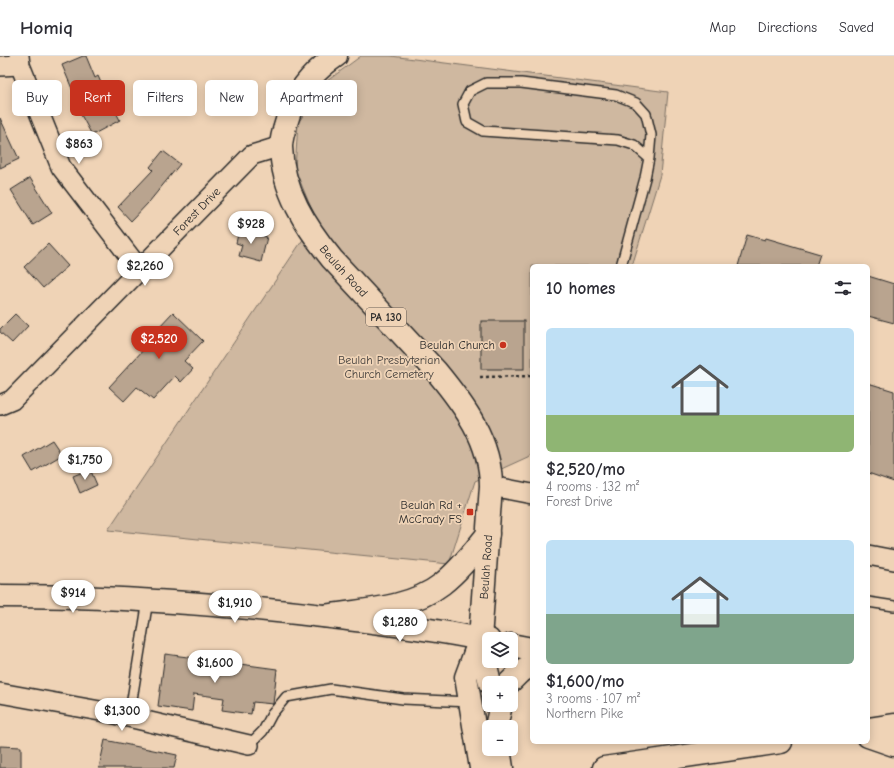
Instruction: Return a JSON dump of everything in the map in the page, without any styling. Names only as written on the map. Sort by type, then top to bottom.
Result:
[{"type":"main road","name":"Beulah Road","points":[[336,56],[320,67],[304,85],[293,103],[281,146],[285,171],[292,195],[306,223],[332,259],[436,371],[472,420],[485,448],[490,468],[491,486],[485,632]]},
{"type":"main road","points":[[324,616],[384,607],[424,596],[452,576],[488,534]]},
{"type":"main road","points":[[0,596],[148,600],[249,608],[445,631],[482,639]]},
{"type":"main road","name":"Beulah Road","points":[[481,768],[466,677],[482,646]]},
{"type":"main road","points":[[518,646],[530,649]]},
{"type":"main road","points":[[516,676],[520,672],[530,667]]},
{"type":"main road","points":[[870,729],[894,725]]},
{"type":"main road","points":[[870,737],[894,745]]},
{"type":"main road","points":[[604,768],[767,744]]},
{"type":"main road","points":[[500,756],[502,768]]},
{"type":"street","points":[[0,66],[19,61],[61,167],[140,270]]},
{"type":"street","name":"Forest Drive","points":[[0,405],[12,400],[252,156],[281,146]]},
{"type":"street","points":[[491,486],[530,494]]},
{"type":"street","points":[[870,555],[894,560]]},
{"type":"street","points":[[0,693],[59,703],[249,745]]},
{"type":"lane","points":[[622,264],[645,178],[648,158],[651,135],[646,114],[636,103],[616,95],[521,83],[486,83],[470,91],[463,104],[467,122],[483,131],[618,140],[634,145],[648,158]]},
{"type":"lane","points":[[129,718],[148,600]]},
{"type":"lane","points":[[870,602],[894,606]]},
{"type":"lane","points":[[249,745],[263,731],[272,714],[286,696],[331,689],[403,699],[470,702]]},
{"type":"path","points":[[480,377],[530,376]]},
{"type":"green space","name":"Beulah Presbyterian Church Cemetery","points":[[361,56],[391,56],[668,92],[660,175],[633,264],[530,264],[530,456],[475,481],[449,564],[108,530],[316,220],[295,169],[298,123],[303,116],[357,116],[357,80],[328,80]]},
{"type":"building","points":[[86,56],[95,78],[98,76],[100,80],[70,80],[70,84],[62,65]]},
{"type":"building","points":[[82,116],[118,116],[120,120],[92,135]]},
{"type":"building","points":[[0,118],[19,159],[0,168]]},
{"type":"building","points":[[163,151],[180,164],[149,202],[131,221],[118,207],[153,170],[150,167]]},
{"type":"building","points":[[30,178],[52,213],[33,225],[11,190]]},
{"type":"building","points":[[239,230],[267,237],[261,262],[239,256],[242,245],[236,243]]},
{"type":"building","points":[[747,235],[765,240],[766,238],[820,254],[817,264],[739,264]]},
{"type":"building","points":[[48,244],[68,266],[43,288],[24,267]]},
{"type":"building","points":[[870,277],[894,284],[894,323],[870,317]]},
{"type":"building","points":[[173,312],[203,341],[184,361],[193,369],[181,382],[175,376],[153,400],[137,387],[124,401],[109,387],[145,348],[142,345]]},
{"type":"building","points":[[15,314],[28,326],[12,343],[0,332],[0,329]]},
{"type":"building","name":"Beulah Church","points":[[481,321],[524,321],[524,369],[481,369]]},
{"type":"building","points":[[870,384],[894,391],[894,482],[870,474]]},
{"type":"building","points":[[52,440],[62,455],[33,472],[24,457]]},
{"type":"building","points":[[90,469],[97,485],[80,493],[73,476]]},
{"type":"building","points":[[165,654],[277,669],[273,704],[253,702],[251,714],[222,710],[224,698],[194,694],[192,711],[158,706]]},
{"type":"building","points":[[105,740],[177,755],[174,768],[99,768]]},
{"type":"building","points":[[0,746],[21,747],[21,768],[0,768]]},
{"type":"place","name":"Beulah Church","points":[[503,345]]},
{"type":"place","name":"Beulah Rd + McCrady FS","points":[[470,512]]}]
